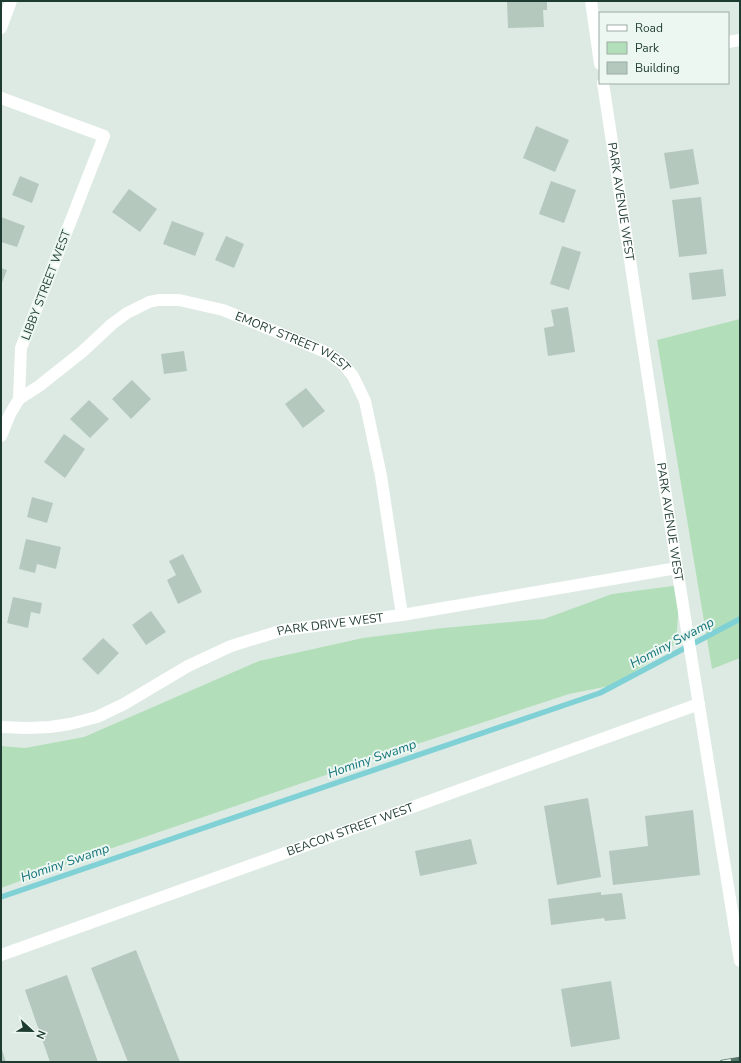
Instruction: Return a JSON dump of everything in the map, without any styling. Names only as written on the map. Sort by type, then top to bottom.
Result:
[{"type":"street","points":[[1,28],[11,1]]},
{"type":"street","points":[[591,1],[599,57]]},
{"type":"street","points":[[729,42],[740,40]]},
{"type":"street","name":"PARK AVENUE WEST","points":[[603,84],[677,568],[740,961]]},
{"type":"street","name":"LIBBY STREET WEST","points":[[1,98],[104,136],[21,348],[18,399],[5,412],[1,436]]},
{"type":"street","name":"EMORY STREET WEST","points":[[18,399],[39,386],[76,357],[112,324],[128,313],[149,302],[158,300],[179,300],[223,310],[328,353],[343,364],[353,376],[365,401],[381,476],[402,615]]},
{"type":"street","name":"PARK DRIVE WEST","points":[[1,727],[50,728],[97,717],[124,704],[188,666],[247,640],[284,630],[402,615],[677,568]]},
{"type":"street","name":"BEACON STREET WEST","points":[[1,955],[699,704]]},
{"type":"green space","points":[[740,319],[740,658],[712,669],[657,340]]},
{"type":"green space","points":[[680,585],[676,644],[614,685],[569,694],[399,750],[92,855],[1,888],[1,746],[25,748],[84,737],[259,661],[363,638],[443,628],[544,619],[612,594]]},
{"type":"building","points":[[507,1],[547,1],[547,10],[543,10],[544,27],[508,28]]},
{"type":"building","points":[[536,126],[569,140],[555,172],[523,158]]},
{"type":"building","points":[[693,149],[699,184],[670,189],[664,153]]},
{"type":"building","points":[[20,176],[39,184],[32,203],[12,195]]},
{"type":"building","points":[[551,181],[576,190],[564,223],[539,214]]},
{"type":"building","points":[[129,189],[157,209],[140,232],[112,212]]},
{"type":"building","points":[[701,197],[707,254],[679,257],[672,200]]},
{"type":"building","points":[[1,217],[25,226],[17,247],[1,242]]},
{"type":"building","points":[[172,221],[204,233],[195,256],[163,244]]},
{"type":"building","points":[[226,236],[244,244],[234,268],[215,260]]},
{"type":"building","points":[[562,246],[581,252],[569,290],[550,284]]},
{"type":"building","points":[[1,268],[7,270],[1,285]]},
{"type":"building","points":[[723,269],[726,296],[692,300],[689,273]]},
{"type":"building","points":[[568,307],[575,352],[548,356],[544,328],[554,326],[551,310]]},
{"type":"building","points":[[184,351],[187,371],[164,374],[161,354]]},
{"type":"building","points":[[132,380],[151,399],[131,419],[112,399]]},
{"type":"building","points":[[306,388],[325,411],[303,428],[285,404]]},
{"type":"building","points":[[89,400],[109,419],[90,438],[70,419]]},
{"type":"building","points":[[64,434],[85,449],[65,478],[44,462]]},
{"type":"building","points":[[32,497],[53,503],[47,523],[27,517]]},
{"type":"building","points":[[26,539],[61,547],[56,569],[37,564],[35,573],[19,569]]},
{"type":"building","points":[[183,554],[202,592],[178,604],[167,580],[176,575],[169,561]]},
{"type":"building","points":[[13,597],[42,603],[40,614],[31,612],[28,628],[7,623]]},
{"type":"building","points":[[151,611],[166,632],[146,645],[132,625]]},
{"type":"building","points":[[103,638],[119,653],[98,675],[82,659]]},
{"type":"building","points":[[588,798],[601,877],[557,885],[544,806]]},
{"type":"building","points":[[693,810],[700,875],[613,885],[609,851],[648,846],[645,816]]},
{"type":"building","points":[[471,839],[477,864],[420,876],[415,851]]},
{"type":"building","points":[[601,892],[601,895],[622,893],[626,919],[605,921],[604,918],[551,925],[548,899]]},
{"type":"building","points":[[136,950],[180,1062],[128,1062],[91,968]]},
{"type":"building","points":[[67,975],[98,1062],[50,1062],[25,990]]},
{"type":"building","points":[[611,981],[620,1039],[571,1047],[561,989]]},
{"type":"building","points":[[1,1047],[6,1062],[1,1062]]},
{"type":"waterway","name":"Hominy Swamp","points":[[1,897],[600,693],[740,619]]},
{"type":"railway","points":[[722,1062],[740,1059]]}]
